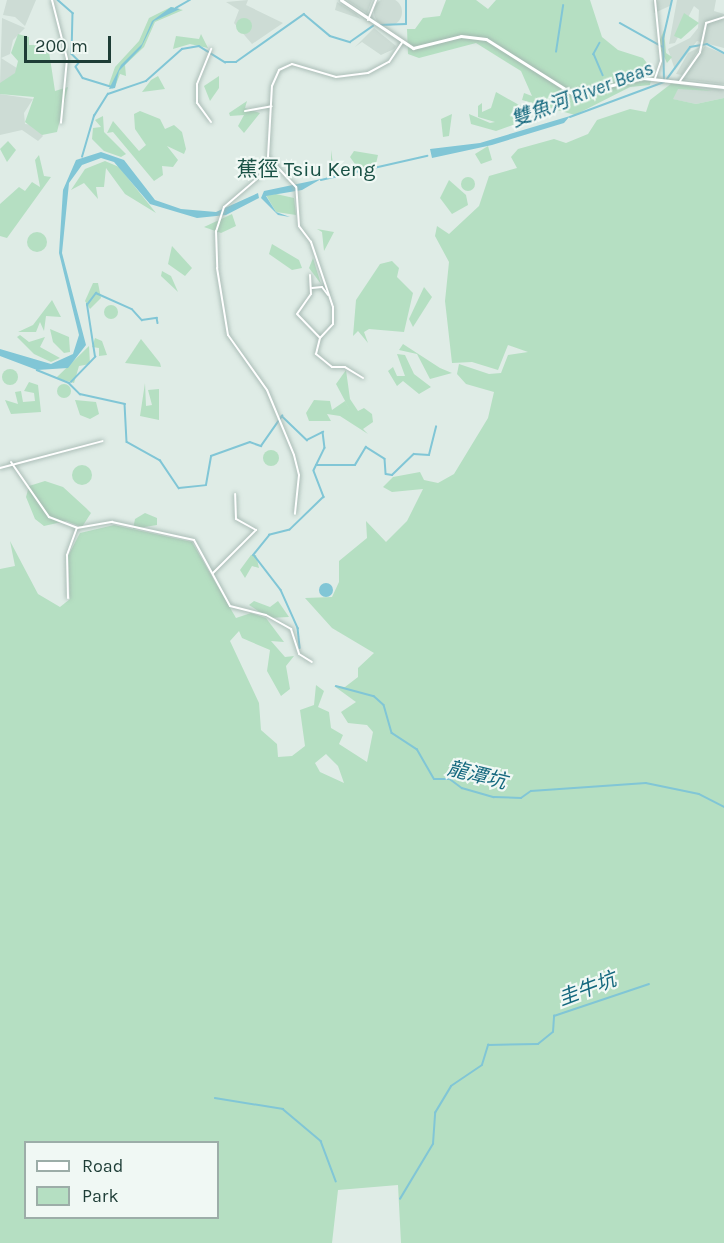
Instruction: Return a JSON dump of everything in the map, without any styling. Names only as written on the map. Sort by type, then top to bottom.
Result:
[{"type":"main road","points":[[341,0],[402,43],[423,49],[455,37],[482,38],[576,94],[657,78],[724,87]]},
{"type":"street","points":[[52,0],[67,59],[61,123]]},
{"type":"street","points":[[368,20],[376,0]]},
{"type":"street","points":[[655,0],[660,62],[657,78]]},
{"type":"street","points":[[680,81],[702,47],[706,23],[724,17]]},
{"type":"street","points":[[320,338],[327,334],[333,321],[329,295],[311,242],[299,226],[298,192],[295,185],[273,165],[268,151],[275,76],[285,66],[298,64],[327,75],[357,76],[385,66],[402,43]]},
{"type":"street","points":[[211,50],[197,78],[197,103],[211,122]]},
{"type":"street","points":[[245,111],[272,106]]},
{"type":"street","points":[[273,165],[224,207],[217,223],[219,294],[228,335],[262,380],[282,422],[299,475],[295,514]]},
{"type":"street","points":[[310,275],[312,288],[297,314],[320,338]]},
{"type":"street","points":[[312,288],[322,287],[329,295]]},
{"type":"street","points":[[320,338],[318,356],[363,378]]},
{"type":"street","points":[[0,468],[11,462],[62,456],[103,441]]},
{"type":"street","points":[[11,462],[49,517],[77,528],[112,522],[129,530],[176,533],[200,545],[230,606],[266,615],[291,629],[299,654],[312,662]]},
{"type":"street","points":[[213,573],[256,530],[236,519],[235,494]]},
{"type":"street","points":[[68,598],[67,555],[77,528]]},
{"type":"shaded area","points":[[383,-1],[393,-1],[401,7],[401,17],[393,25],[383,25],[375,17],[375,7]]},
{"type":"shaded area","points":[[7,0],[36,0],[25,26],[15,17],[3,15]]},
{"type":"shaded area","points":[[248,0],[246,5],[283,23],[252,44],[234,23],[239,10],[226,2]]},
{"type":"shaded area","points":[[347,0],[372,0],[367,13]]},
{"type":"shaded area","points":[[653,0],[672,0],[672,5],[654,13]]},
{"type":"shaded area","points":[[677,0],[716,0],[714,11],[724,14],[724,48],[697,41],[675,70],[668,49],[690,38],[698,28],[699,10],[694,6],[675,43],[669,44]]},
{"type":"shaded area","points":[[337,2],[356,14],[361,19],[335,10]]},
{"type":"shaded area","points":[[2,18],[25,28],[13,40],[10,54],[1,58],[20,70],[0,84]]},
{"type":"shaded area","points":[[374,28],[396,46],[394,49],[381,55],[362,42],[355,47]]},
{"type":"shaded area","points":[[705,46],[724,54],[724,84],[683,79]]},
{"type":"shaded area","points":[[700,47],[682,75],[676,74],[688,53]]},
{"type":"shaded area","points":[[674,84],[724,90],[724,98],[696,104],[672,99]]},
{"type":"shaded area","points":[[0,94],[33,99],[24,113],[25,124],[34,125],[43,136],[38,141],[22,130],[0,135]]},
{"type":"green space","points":[[446,0],[476,0],[488,9],[496,0],[590,0],[602,37],[618,50],[643,58],[653,71],[650,85],[630,87],[575,115],[522,100],[524,93],[532,96],[521,71],[476,43],[419,58],[408,54],[407,29],[415,29],[423,18],[440,16]]},
{"type":"green space","points":[[171,7],[183,10],[155,22],[144,47],[125,65],[126,76],[120,74],[115,87],[108,87],[115,67],[139,41],[149,18]]},
{"type":"green space","points":[[684,13],[699,23],[681,39],[674,36]]},
{"type":"green space","points":[[244,18],[252,26],[244,34],[236,26]]},
{"type":"green space","points":[[664,30],[666,53],[672,57],[667,63],[658,44]]},
{"type":"green space","points":[[18,34],[29,37],[29,45],[48,45],[55,91],[68,87],[57,132],[42,135],[25,122],[34,97],[0,94],[0,83],[15,73],[18,61],[11,53]]},
{"type":"green space","points":[[201,34],[208,48],[190,44],[173,49],[176,36],[199,39]]},
{"type":"green space","points":[[158,76],[165,89],[142,92],[151,80]]},
{"type":"green space","points":[[219,76],[219,88],[210,101],[204,86]]},
{"type":"green space","points":[[672,83],[712,91],[678,89],[673,99],[696,104],[724,98],[724,1243],[401,1243],[398,1185],[338,1190],[332,1243],[0,1243],[0,569],[15,566],[10,541],[38,594],[60,607],[70,599],[68,556],[80,533],[114,525],[192,542],[236,618],[251,613],[266,618],[284,642],[271,641],[285,657],[294,656],[286,666],[290,689],[281,696],[267,671],[270,650],[242,638],[239,631],[230,641],[259,703],[261,730],[277,744],[278,757],[292,756],[305,746],[300,710],[314,705],[316,685],[324,691],[318,707],[329,712],[331,728],[343,735],[339,744],[367,762],[373,732],[367,725],[348,723],[341,712],[356,702],[334,686],[345,687],[358,677],[358,668],[374,653],[332,628],[305,598],[332,597],[339,582],[339,561],[367,538],[366,521],[386,542],[407,521],[423,489],[392,492],[383,487],[393,477],[420,472],[424,480],[438,483],[454,474],[488,418],[494,392],[466,384],[457,374],[459,364],[489,374],[501,373],[508,355],[528,352],[508,345],[498,370],[472,362],[452,363],[445,301],[449,262],[435,236],[437,226],[449,234],[479,206],[489,176],[517,168],[511,157],[518,149],[554,139],[566,143],[588,134],[597,120],[630,109],[646,112],[650,100]],"holes":[[[326,754],[338,766],[344,783],[320,772],[315,763]]]},
{"type":"green space","points":[[496,92],[528,110],[518,115],[521,122],[496,131],[471,124],[469,114],[490,123],[495,122],[478,117],[478,106],[482,103],[482,112],[491,108]]},
{"type":"green space","points":[[247,101],[245,108],[260,113],[244,133],[238,126],[244,115],[230,116],[229,113]]},
{"type":"green space","points":[[140,111],[160,119],[165,129],[174,125],[182,132],[186,149],[184,154],[167,146],[178,160],[173,167],[162,166],[163,175],[154,181],[113,132],[107,133],[113,121],[139,151],[146,145],[135,129],[134,114]]},
{"type":"green space","points":[[452,114],[449,136],[443,137],[441,119]]},
{"type":"green space","points":[[103,116],[104,132],[126,154],[121,157],[104,151],[92,139],[93,128],[101,127],[95,120]]},
{"type":"green space","points":[[8,141],[16,150],[7,162],[0,149]]},
{"type":"green space","points":[[488,146],[492,160],[481,164],[475,154]]},
{"type":"green space","points":[[331,150],[334,171],[348,172],[326,178],[331,174]]},
{"type":"green space","points":[[354,151],[378,155],[375,168],[357,167],[350,157]]},
{"type":"green space","points":[[39,155],[44,176],[51,177],[7,238],[0,236],[0,204],[19,187],[25,191],[32,182],[40,187],[35,160]]},
{"type":"green space","points":[[105,161],[119,167],[156,213],[125,194],[106,168],[104,187],[96,187],[98,199],[84,183],[71,190],[85,169]]},
{"type":"green space","points":[[468,177],[473,179],[475,184],[473,189],[468,191],[463,189],[461,184],[463,179]]},
{"type":"green space","points":[[449,180],[466,195],[468,205],[452,214],[440,198]]},
{"type":"green space","points":[[276,194],[294,198],[296,215],[276,212],[266,195]]},
{"type":"green space","points":[[232,214],[236,226],[221,233],[204,227]]},
{"type":"green space","points":[[317,229],[334,232],[324,251],[322,232]]},
{"type":"green space","points":[[33,232],[41,232],[47,238],[47,246],[41,252],[33,252],[27,246],[27,238]]},
{"type":"green space","points":[[272,244],[299,260],[302,268],[292,270],[269,254]]},
{"type":"green space","points":[[172,246],[192,268],[185,276],[168,264]]},
{"type":"green space","points":[[313,258],[316,268],[321,284],[309,268]]},
{"type":"green space","points":[[392,261],[399,268],[397,277],[413,293],[404,332],[369,329],[364,332],[368,343],[358,331],[353,336],[356,300],[380,264]]},
{"type":"green space","points":[[162,271],[171,276],[178,292],[161,276]]},
{"type":"green space","points":[[93,283],[98,283],[101,298],[90,309],[85,301]]},
{"type":"green space","points":[[424,287],[432,297],[413,327],[409,319]]},
{"type":"green space","points":[[52,300],[61,317],[46,316],[44,331],[40,322],[36,332],[18,332],[33,325]]},
{"type":"green space","points":[[111,305],[116,307],[118,312],[116,317],[111,319],[106,317],[104,312],[106,307]]},
{"type":"green space","points":[[50,329],[69,337],[70,352],[64,353],[53,342]]},
{"type":"green space","points":[[20,335],[29,342],[45,337],[40,347],[60,358],[51,362],[34,354],[17,337]]},
{"type":"green space","points":[[95,338],[102,341],[107,355],[99,356],[99,348],[92,347]]},
{"type":"green space","points":[[141,339],[160,363],[161,367],[125,363]]},
{"type":"green space","points":[[403,344],[440,368],[452,373],[430,379],[417,354],[399,350]]},
{"type":"green space","points":[[89,346],[90,364],[79,366],[74,383],[56,378]]},
{"type":"green space","points":[[397,354],[405,355],[414,374],[431,387],[419,394],[403,381],[397,386],[388,371],[393,367],[397,376],[405,376]]},
{"type":"green space","points":[[10,369],[16,371],[18,377],[16,383],[10,385],[4,383],[2,377],[4,371]]},
{"type":"green space","points":[[346,370],[350,399],[358,411],[364,408],[372,414],[373,422],[363,429],[368,434],[340,416],[327,414],[331,421],[309,421],[306,413],[314,400],[330,401],[332,410],[345,401],[351,412],[336,384]]},
{"type":"green space","points":[[29,382],[38,385],[41,412],[11,414],[5,400],[18,404],[15,392],[21,391],[23,402],[35,401],[34,393],[24,391]]},
{"type":"green space","points":[[145,383],[146,406],[152,405],[148,390],[159,389],[159,420],[140,416]]},
{"type":"green space","points":[[61,384],[67,384],[71,391],[67,398],[61,398],[57,394],[57,388]]},
{"type":"green space","points":[[75,400],[96,402],[99,414],[90,419],[80,415]]},
{"type":"green space","points":[[271,450],[279,458],[271,466],[263,458]]},
{"type":"green space","points":[[82,465],[89,468],[92,475],[89,482],[82,485],[75,482],[72,475],[75,468]]},
{"type":"green space","points":[[45,481],[63,487],[91,513],[82,527],[66,521],[44,526],[35,519],[26,497],[29,486]]},
{"type":"green space","points":[[145,513],[157,518],[157,525],[133,529],[135,519]]},
{"type":"green space","points":[[251,555],[256,555],[259,568],[252,566],[245,578],[240,570]]},
{"type":"green space","points":[[254,601],[270,607],[278,601],[289,617],[269,618],[249,605]]},
{"type":"water","points":[[171,7],[180,9],[154,21],[141,48],[119,71],[115,88],[109,89],[121,65],[142,44],[152,21]]},
{"type":"water","points":[[570,116],[564,123],[492,145],[432,158],[430,149],[480,143]]},
{"type":"water","points":[[101,152],[124,160],[155,200],[181,209],[216,212],[258,193],[259,198],[226,215],[197,218],[150,204],[114,162],[101,158],[82,165],[69,183],[62,253],[86,345],[68,368],[37,370],[0,356],[0,349],[51,364],[73,354],[79,335],[59,253],[63,190],[76,160]]},
{"type":"water","points":[[321,179],[302,190],[266,196],[276,212],[290,217],[278,215],[261,198],[264,191]]},
{"type":"water","points":[[323,583],[329,583],[333,590],[329,597],[323,597],[319,593],[319,587]]},
{"type":"waterway","points":[[58,0],[73,13],[72,54],[80,62],[76,67],[83,78],[113,87]]},
{"type":"waterway","points":[[176,8],[190,0]]},
{"type":"waterway","points":[[379,25],[406,24],[406,0]]},
{"type":"waterway","name":"雙魚河 River Beas","points":[[570,117],[664,82],[663,39],[672,0]]},
{"type":"waterway","points":[[556,52],[563,6]]},
{"type":"waterway","points":[[82,157],[94,116],[108,94],[146,81],[182,49],[199,46],[225,62],[236,62],[304,14],[330,36],[350,42],[373,26]]},
{"type":"waterway","points":[[620,23],[663,47]]},
{"type":"waterway","points":[[600,43],[594,54],[603,75]]},
{"type":"waterway","points":[[667,79],[690,47],[707,44],[724,53]]},
{"type":"waterway","name":"雙魚河 River Beas","points":[[321,180],[427,156]]},
{"type":"waterway","points":[[71,382],[95,357],[87,305],[96,293],[132,309],[142,320],[157,318],[158,323]]},
{"type":"waterway","points":[[37,370],[69,383],[80,394],[125,404],[127,442],[160,460],[179,488],[206,485],[211,456],[250,442],[261,446],[282,416],[307,440],[323,432],[325,448],[314,471],[324,497],[290,530],[270,535],[254,555],[281,590],[298,628],[300,648]]},
{"type":"waterway","points":[[316,465],[355,465],[366,447],[385,459],[386,474],[392,475],[414,454],[429,455],[436,427]]},
{"type":"waterway","name":"龍潭坑","points":[[336,686],[374,696],[384,705],[392,733],[417,749],[434,779],[450,779],[462,788],[494,797],[521,798],[531,791],[646,783],[699,794],[724,807]]},
{"type":"waterway","name":"圭牛坑","points":[[400,1199],[433,1144],[435,1113],[451,1086],[482,1065],[488,1045],[538,1044],[553,1032],[554,1016],[649,984]]},
{"type":"waterway","points":[[215,1098],[283,1109],[321,1141],[336,1181]]},
{"type":"district","name":"蕉徑 Tsiu Keng","points":[[306,169]]}]
